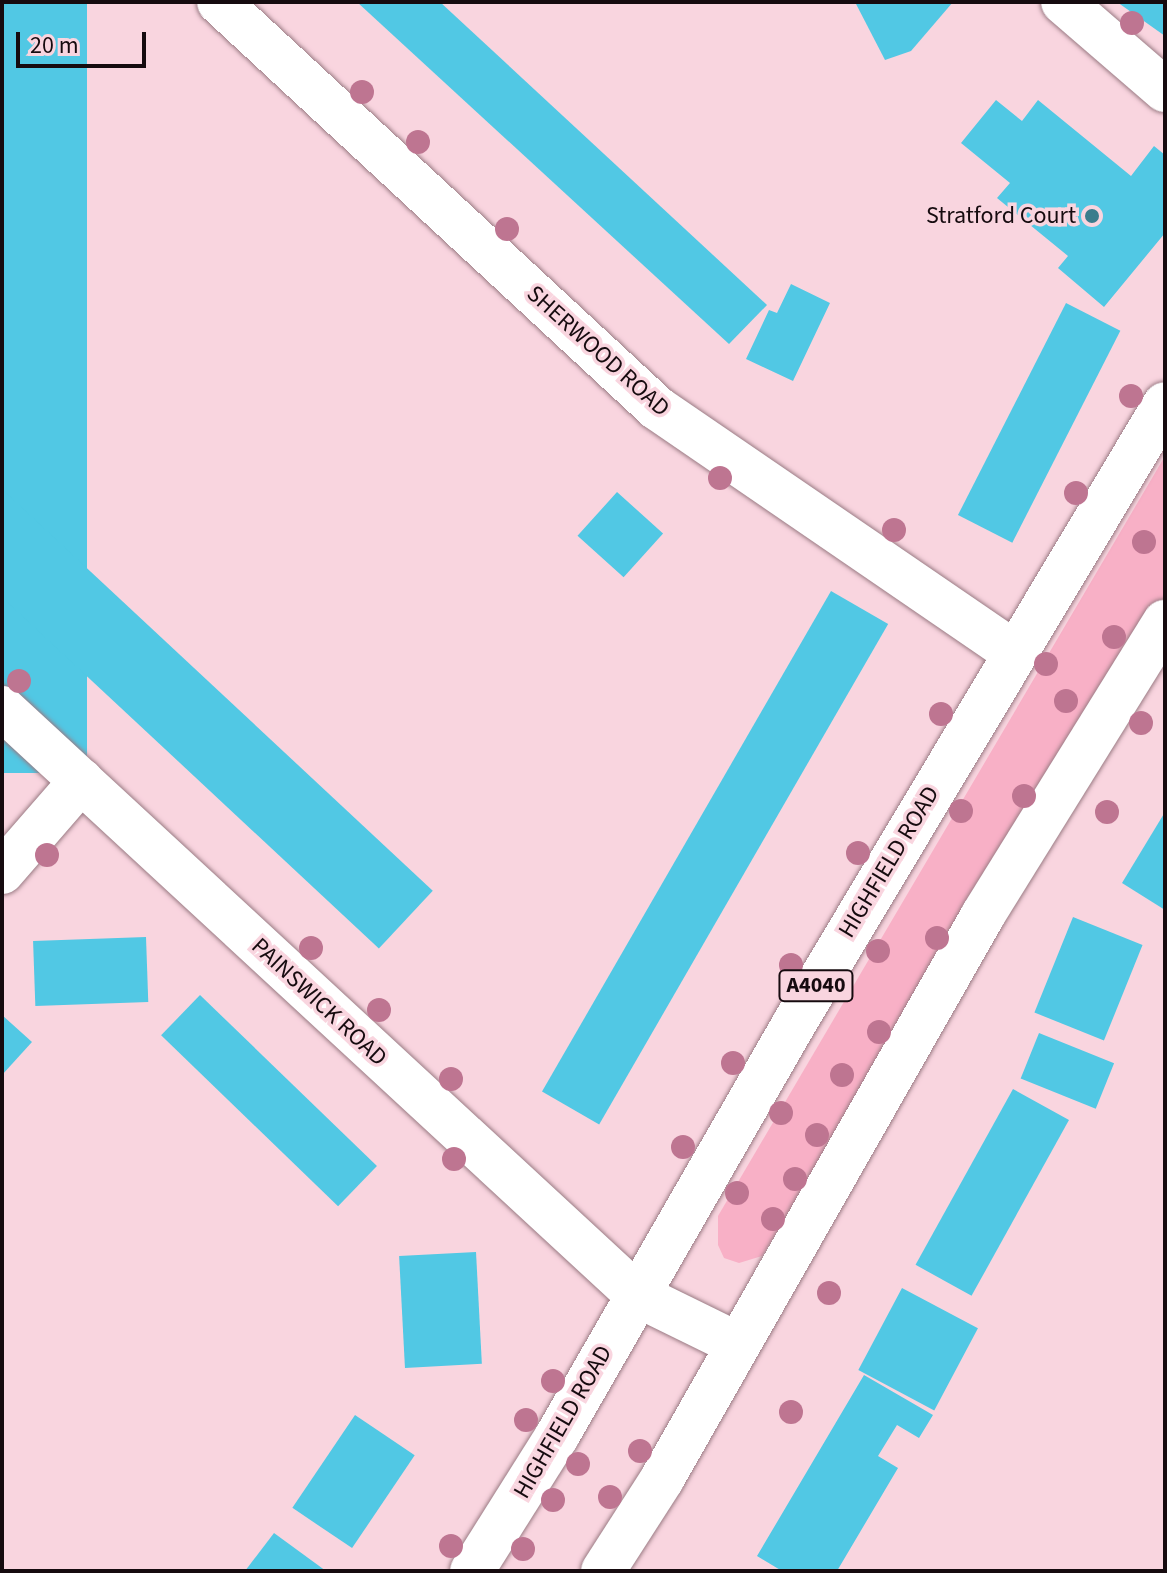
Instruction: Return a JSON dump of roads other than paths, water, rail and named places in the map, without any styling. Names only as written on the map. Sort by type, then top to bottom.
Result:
[{"type":"main road","name":"SHERWOOD ROAD","points":[[219,2],[657,408],[1014,652]]},
{"type":"main road","points":[[1063,2],[1165,90]]},
{"type":"main road","name":"HIGHFIELD ROAD","points":[[472,1571],[1014,652],[1165,404]]},
{"type":"main road","points":[[603,1571],[983,915],[1165,622]]},
{"type":"main road","name":"PAINSWICK ROAD","points":[[2,708],[637,1295],[737,1344]]},
{"type":"main road","points":[[2,872],[81,781]]},
{"type":"place","name":"Stratford Court","points":[[1092,216]]}]
